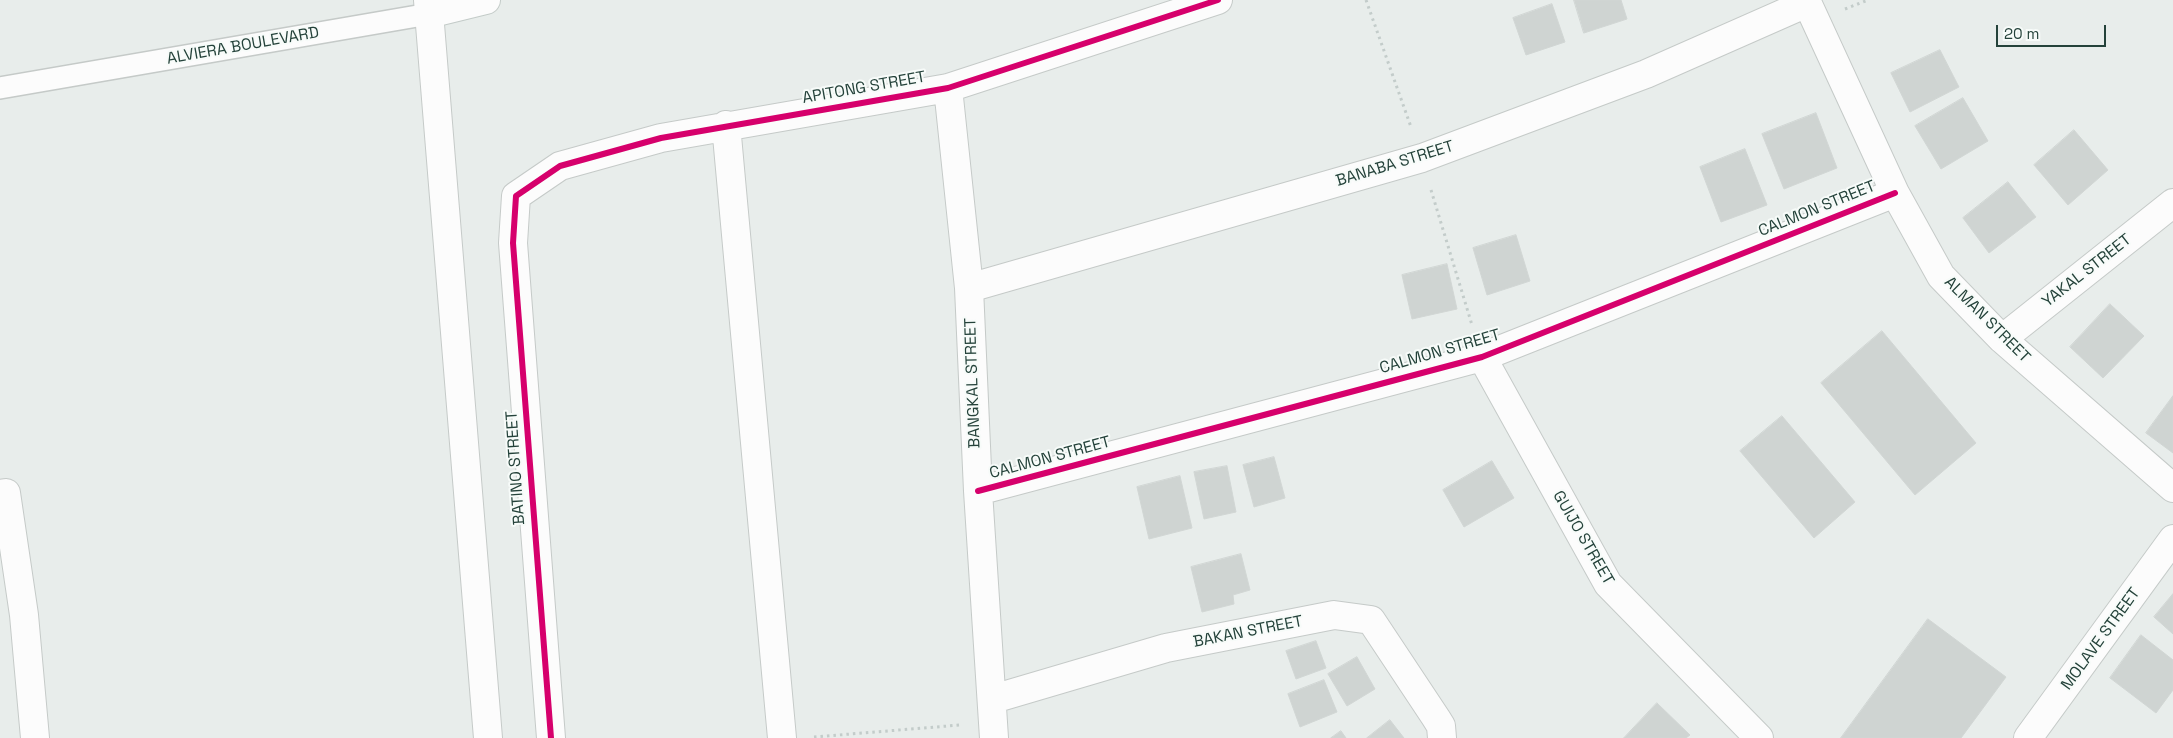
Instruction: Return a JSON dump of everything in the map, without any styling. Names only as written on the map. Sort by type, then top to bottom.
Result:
[{"type":"street","name":"ALVIERA BOULEVARD","points":[[428,7],[486,0]]},
{"type":"street","name":"APITONG STREET","points":[[516,196],[560,166],[660,138],[726,125],[948,88],[1218,0]]},
{"type":"street","name":"ALMAN STREET","points":[[1807,1],[1895,193],[1941,276],[2002,339],[2173,488]]},
{"type":"street","name":"BANABA STREET","points":[[969,288],[1422,158],[1646,74],[1807,1]]},
{"type":"street","points":[[428,7],[488,738]]},
{"type":"street","name":"BANGKAL STREET","points":[[948,88],[969,288],[978,491],[993,720]]},
{"type":"street","points":[[726,125],[794,738]]},
{"type":"street","name":"CALMON STREET","points":[[978,491],[1482,357],[1895,193]]},
{"type":"street","name":"BATINO STREET","points":[[516,196],[513,243],[551,738]]},
{"type":"street","name":"YAKAL STREET","points":[[2002,339],[2173,202]]},
{"type":"street","name":"GUIJO STREET","points":[[1482,357],[1608,584],[1754,736]]},
{"type":"street","points":[[0,494],[6,493],[24,615],[35,738]]},
{"type":"street","name":"MOLAVE STREET","points":[[2028,738],[2173,539]]},
{"type":"street","name":"BAKAN STREET","points":[[993,720],[1166,648],[1334,615],[1371,620],[1441,726],[1442,738]]},
{"type":"lane","name":"ALVIERA BOULEVARD","points":[[0,88],[428,7]]},
{"type":"path","points":[[794,738],[993,720]]},
{"type":"building","points":[[1574,0],[1621,0],[1627,19],[1584,33]]},
{"type":"building","points":[[1552,4],[1565,42],[1526,55],[1513,18]]},
{"type":"building","points":[[1940,50],[1959,87],[1910,112],[1891,73]]},
{"type":"building","points":[[1963,98],[1988,141],[1941,169],[1915,126]]},
{"type":"building","points":[[1816,113],[1837,168],[1784,189],[1762,134]]},
{"type":"building","points":[[2074,130],[2108,170],[2068,205],[2034,165]]},
{"type":"building","points":[[1745,149],[1767,205],[1721,222],[1700,167]]},
{"type":"building","points":[[2008,182],[2036,217],[1989,253],[1963,218]]},
{"type":"building","points":[[1516,235],[1530,281],[1487,295],[1473,248]]},
{"type":"building","points":[[1447,264],[1457,309],[1412,319],[1402,275]]},
{"type":"building","points":[[2110,304],[2144,336],[2103,378],[2070,347]]},
{"type":"building","points":[[1882,331],[1976,443],[1915,495],[1821,383]]},
{"type":"building","points":[[2173,396],[2173,453],[2146,433]]},
{"type":"building","points":[[1782,416],[1855,502],[1814,538],[1740,451]]},
{"type":"building","points":[[1274,457],[1285,498],[1254,507],[1243,465]]},
{"type":"building","points":[[1492,461],[1514,498],[1464,527],[1443,490]]},
{"type":"building","points":[[1227,466],[1236,512],[1204,519],[1194,472]]},
{"type":"building","points":[[1180,476],[1192,528],[1149,539],[1137,487]]},
{"type":"building","points":[[1241,554],[1250,590],[1233,595],[1234,604],[1202,612],[1191,567]]},
{"type":"building","points":[[2173,594],[2173,634],[2154,617]]},
{"type":"building","points":[[1928,619],[2006,677],[1961,738],[1841,738]]},
{"type":"building","points":[[2141,635],[2173,660],[2173,690],[2156,713],[2110,678]]},
{"type":"building","points":[[1316,641],[1326,668],[1296,679],[1286,651]]},
{"type":"building","points":[[1357,657],[1375,689],[1347,706],[1328,674]]},
{"type":"building","points":[[1324,680],[1337,712],[1300,727],[1288,694]]},
{"type":"building","points":[[1657,703],[1690,735],[1686,738],[1624,738]]},
{"type":"building","points":[[1390,720],[1404,738],[1367,738]]},
{"type":"building","points":[[1341,731],[1346,738],[1331,738]]},
{"type":"cycle path","points":[[551,738],[513,243],[516,196],[560,166],[661,138],[948,88],[1218,0]]},
{"type":"cycle path","points":[[978,491],[1482,357],[1895,193]]}]
